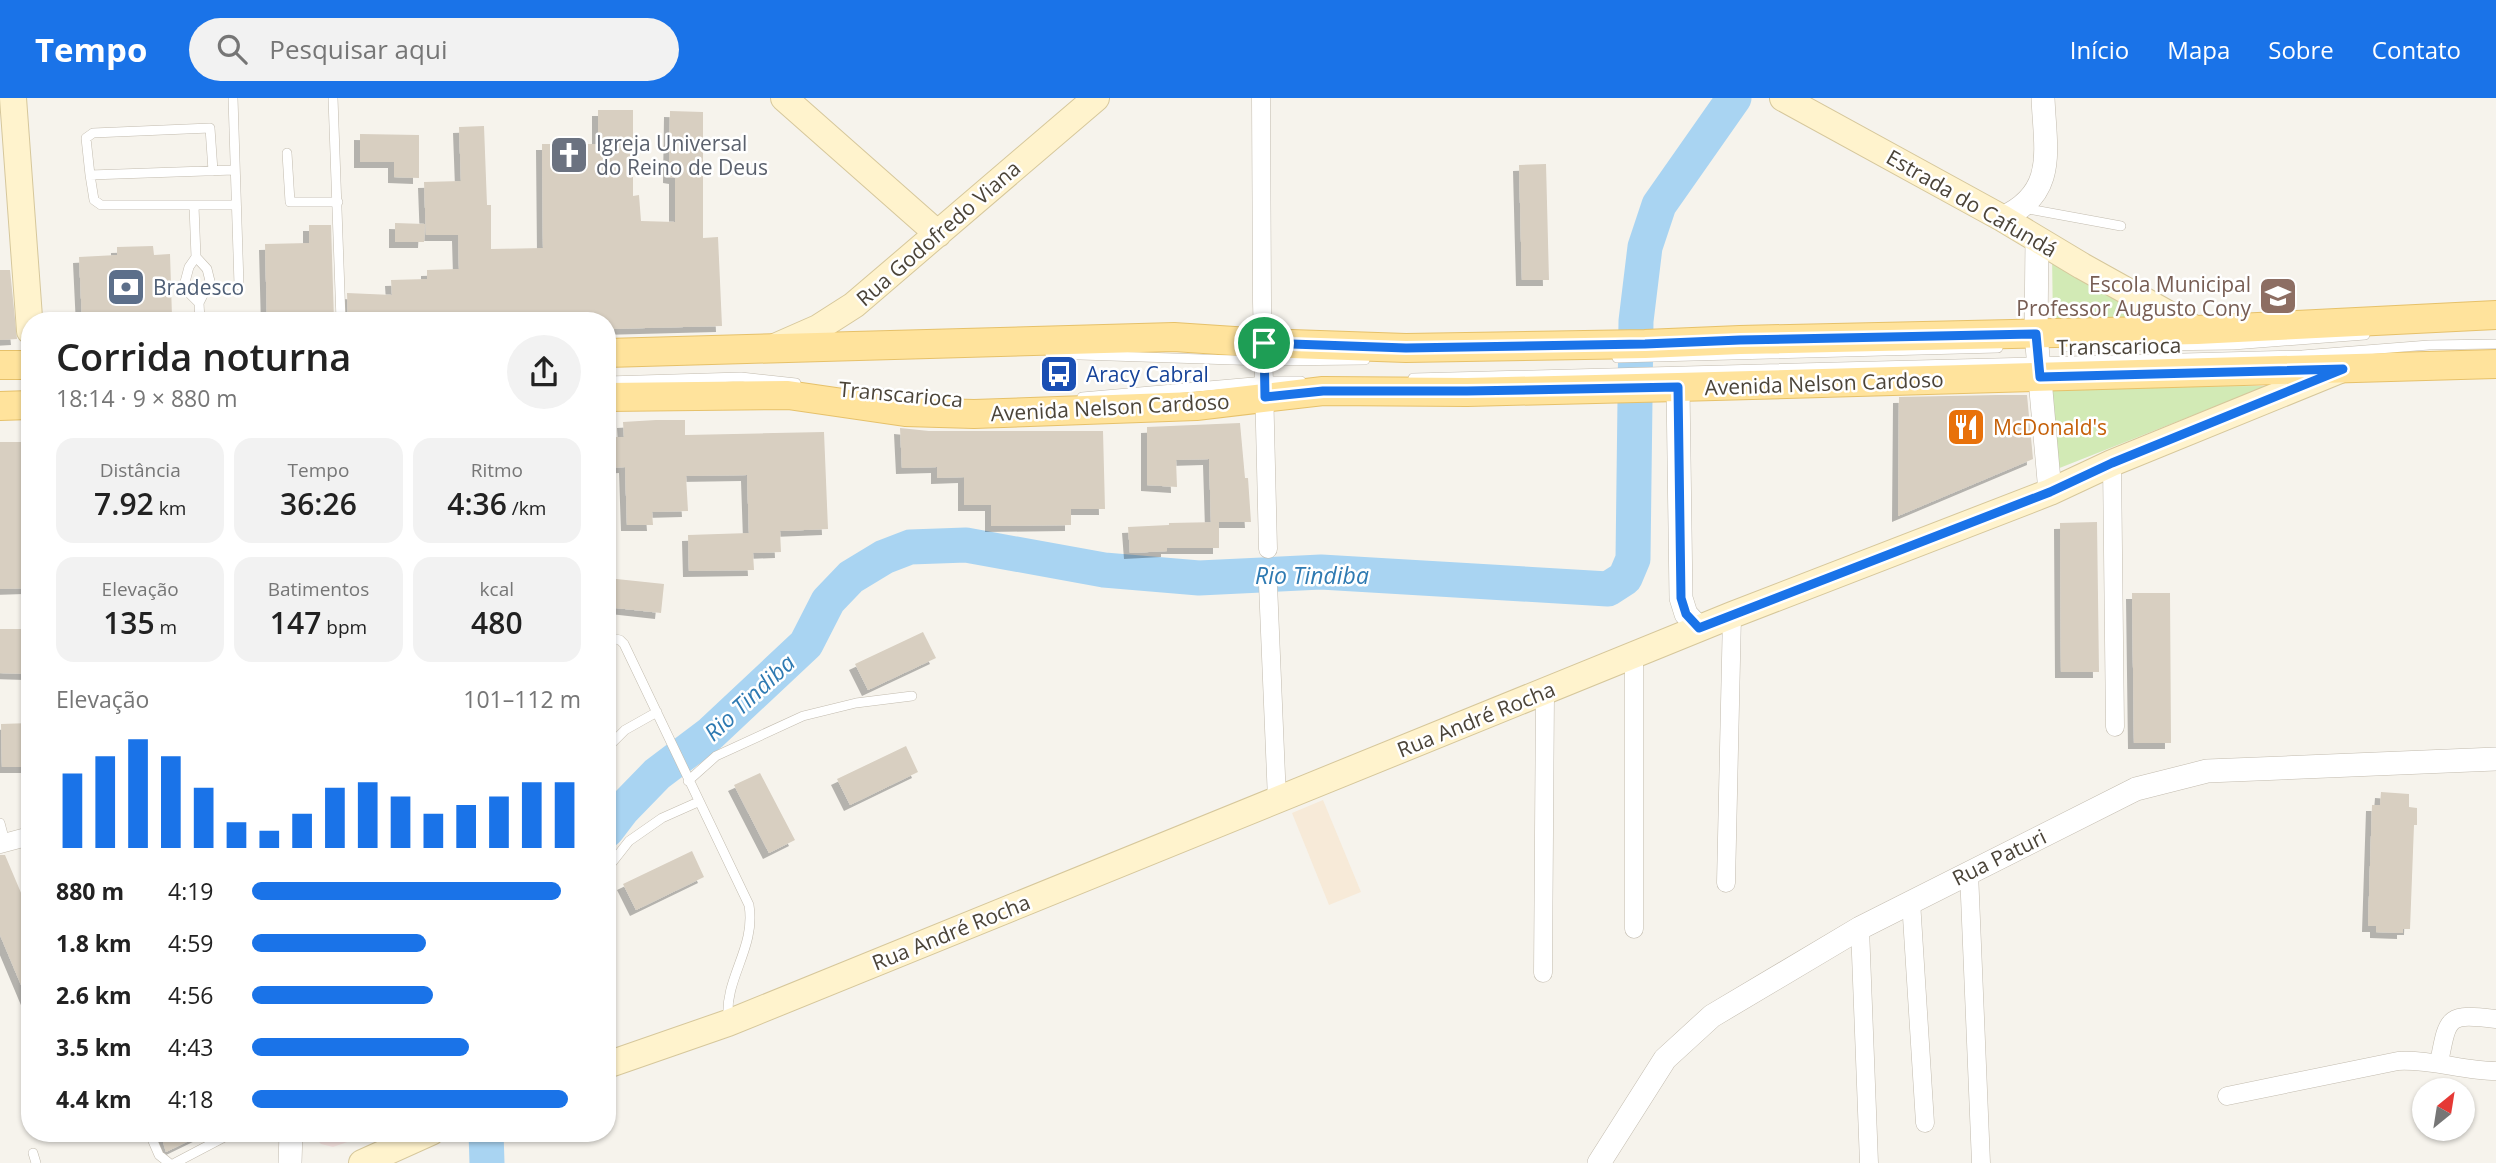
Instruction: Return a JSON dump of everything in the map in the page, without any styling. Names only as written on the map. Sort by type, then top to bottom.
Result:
[{"type":"main road","points":[[13,98],[29,312]]},
{"type":"main road","points":[[784,98],[938,234]]},
{"type":"main road","name":"Rua Godofredo Viana","points":[[769,349],[799,338],[842,314],[1096,98]]},
{"type":"main road","name":"Estrada do Cafundá","points":[[1783,98],[2012,213],[2037,240],[2197,330]]},
{"type":"main road","name":"Avenida Nelson Cardoso","points":[[616,353],[1161,337],[1264,352],[1406,348],[1632,365],[1678,387],[2035,353],[2197,330],[2493,320]]},
{"type":"main road","name":"Avenida Nelson Cardoso","points":[[616,397],[788,395],[905,412],[974,414],[1185,407],[1265,389],[1467,391],[1632,365],[1740,340],[2343,369],[2496,364]]},
{"type":"main road","points":[[0,365],[21,365]]},
{"type":"main road","name":"Rua André Rocha","points":[[616,1062],[728,1023],[1699,628],[2050,492],[2112,463],[2343,369]]},
{"type":"main road","points":[[0,406],[21,405]]},
{"type":"main road","points":[[362,1163],[398,1152],[414,1142]]},
{"type":"street","points":[[1261,98],[1268,549]]},
{"type":"street","points":[[2012,213],[2030,201],[2043,175],[2043,98]]},
{"type":"street","points":[[2037,240],[2035,353],[2050,492]]},
{"type":"street","points":[[1678,387],[1681,598],[1686,614],[1699,628]]},
{"type":"street","points":[[2112,463],[2115,727]]},
{"type":"street","points":[[1268,584],[1277,800]]},
{"type":"street","points":[[1726,883],[1732,615]]},
{"type":"street","points":[[1634,655],[1634,929]]},
{"type":"street","points":[[1543,973],[1545,692]]},
{"type":"street","name":"Rua Paturi","points":[[1600,1163],[1665,1059],[1712,1016],[1860,928],[2136,789],[2207,771],[2496,759]]},
{"type":"street","points":[[2,843],[21,838]]},
{"type":"street","points":[[1969,872],[1981,1163]]},
{"type":"street","points":[[1911,901],[1925,1123]]},
{"type":"street","points":[[1860,928],[1869,1163]]},
{"type":"street","points":[[2439,1063],[2445,1033],[2455,1018],[2465,1016],[2496,1019]]},
{"type":"street","points":[[2227,1097],[2398,1061],[2417,1060],[2466,1069],[2496,1071]]},
{"type":"street","points":[[290,1163],[291,1142]]},
{"type":"lane","points":[[233,98],[239,285]]},
{"type":"lane","points":[[333,98],[341,312]]},
{"type":"lane","points":[[213,171],[211,128],[89,134],[86,138],[94,200],[101,205],[236,205]]},
{"type":"lane","points":[[287,153],[290,202],[338,202]]},
{"type":"lane","points":[[90,174],[234,170]]},
{"type":"lane","points":[[194,206],[196,257],[189,267],[185,282],[187,291],[199,303]]},
{"type":"lane","points":[[2012,213],[2121,226]]},
{"type":"lane","points":[[196,257],[207,269],[210,281],[199,303],[200,312]]},
{"type":"lane","points":[[2422,329],[2493,320]]},
{"type":"lane","name":"Transcarioca","points":[[2035,353],[2233,345],[2380,333]]},
{"type":"lane","name":"Transcarioca","points":[[2035,353],[2302,355],[2429,345],[2496,344]]},
{"type":"lane","points":[[1408,378],[2010,348]]},
{"type":"lane","points":[[1040,354],[1264,352],[1376,360]]},
{"type":"lane","points":[[616,381],[741,377],[803,383]]},
{"type":"lane","points":[[1074,397],[1265,389],[1316,380]]},
{"type":"lane","name":"Transcarioca","points":[[842,389],[963,401]]},
{"type":"lane","points":[[616,639],[624,644],[749,905],[751,922],[728,996],[728,1023]]},
{"type":"lane","points":[[686,777],[716,756],[803,716],[856,704],[912,696]]},
{"type":"lane","points":[[616,739],[625,730],[657,712]]},
{"type":"lane","points":[[616,858],[629,841],[662,818],[698,802]]},
{"type":"lane","points":[[0,823],[2,843]]},
{"type":"lane","points":[[153,1142],[159,1155],[172,1163]]},
{"type":"lane","points":[[172,1163],[214,1142]]},
{"type":"lane","points":[[168,1151],[172,1163]]},
{"type":"lane","points":[[33,1153],[36,1163]]},
{"type":"shaded area","points":[[1323,800],[1361,892],[1329,905],[1292,813]]},
{"type":"shaded area","points":[[319,1142],[347,1142],[333,1147]]},
{"type":"green space","points":[[2052,254],[2174,323],[2053,325]]},
{"type":"green space","points":[[2267,386],[2057,469],[2049,387]]},
{"type":"building","points":[[598,110],[633,110],[633,196],[639,195],[641,221],[675,222],[675,178],[669,177],[670,111],[703,112],[703,238],[718,237],[722,326],[616,329],[616,312],[348,312],[347,293],[392,295],[391,280],[427,279],[427,270],[459,269],[458,235],[426,235],[424,182],[461,181],[459,127],[484,126],[487,205],[491,205],[491,249],[543,248],[542,144],[598,144]]},
{"type":"building","points":[[360,134],[419,135],[419,178],[394,177],[394,162],[360,162]]},
{"type":"building","points":[[1546,164],[1549,280],[1522,280],[1519,165]]},
{"type":"building","points":[[395,223],[425,224],[424,242],[395,242]]},
{"type":"building","points":[[309,225],[331,225],[334,312],[267,312],[265,244],[309,243]]},
{"type":"building","name":"Bradesco","points":[[153,246],[154,255],[170,254],[172,312],[82,312],[79,257],[117,255],[117,247]]},
{"type":"building","points":[[0,270],[10,270],[17,339],[0,340]]},
{"type":"building","name":"McDonald's","points":[[2027,395],[2033,459],[1898,516],[1899,397]]},
{"type":"building","points":[[685,420],[685,435],[824,432],[828,529],[780,531],[781,552],[753,553],[754,570],[689,571],[688,535],[749,533],[747,475],[686,476],[688,511],[652,512],[653,525],[627,525],[625,467],[616,468],[616,437],[624,437],[623,422]]},
{"type":"building","points":[[1240,423],[1251,522],[1211,522],[1209,459],[1176,460],[1177,487],[1147,485],[1147,427]]},
{"type":"building","points":[[900,428],[929,431],[1103,431],[1105,509],[1071,509],[1071,525],[991,526],[991,505],[964,505],[964,477],[937,478],[937,467],[902,468]]},
{"type":"building","points":[[0,442],[21,442],[21,588],[0,589]]},
{"type":"building","points":[[1219,522],[1219,548],[1167,548],[1167,551],[1130,553],[1128,527]]},
{"type":"building","points":[[2097,522],[2099,672],[2061,672],[2060,523]]},
{"type":"building","points":[[616,579],[664,584],[661,613],[616,608]]},
{"type":"building","points":[[2132,593],[2170,593],[2171,743],[2134,743]]},
{"type":"building","points":[[0,629],[21,629],[21,674],[0,673]]},
{"type":"building","points":[[923,632],[936,658],[868,690],[855,664]]},
{"type":"building","points":[[21,723],[21,767],[2,767],[1,724]]},
{"type":"building","points":[[906,746],[918,772],[850,805],[837,779]]},
{"type":"building","points":[[760,773],[795,840],[769,853],[734,785]]},
{"type":"building","points":[[2381,792],[2409,794],[2409,807],[2417,808],[2410,929],[2403,929],[2403,933],[2376,932],[2376,926],[2368,926],[2372,805],[2380,805]]},
{"type":"building","points":[[692,851],[704,877],[636,910],[623,884]]},
{"type":"building","points":[[0,855],[5,855],[21,893],[21,985],[0,935]]},
{"type":"building","points":[[163,1142],[186,1142],[166,1152]]},
{"type":"waterway","name":"Rio Tindiba","points":[[616,818],[657,774],[710,734],[806,644],[828,601],[851,577],[884,557],[910,547],[966,545],[1104,570],[1199,578],[1321,572],[1608,589],[1625,578],[1633,559],[1636,321],[1645,247],[1659,205],[1734,98]]},
{"type":"waterway","name":"Rio Tindiba","points":[[486,1142],[487,1163]]},
{"type":"place","name":"Igreja Universal do Reino de Deus","points":[[569,155]]},
{"type":"place","name":"Bradesco","points":[[126,287]]},
{"type":"place","name":"Escola Municipal Professor Augusto Cony","points":[[2278,296]]},
{"type":"place","name":"Aracy Cabral","points":[[1059,374]]},
{"type":"place","name":"McDonald's","points":[[1966,427]]},
{"type":"route","points":[[2036,334],[2040,377],[2343,369],[2112,463],[2050,492],[1699,628],[1686,614],[1681,598],[1678,387],[1323,391],[1265,397],[1264,343],[1406,348],[2036,334]]}]
